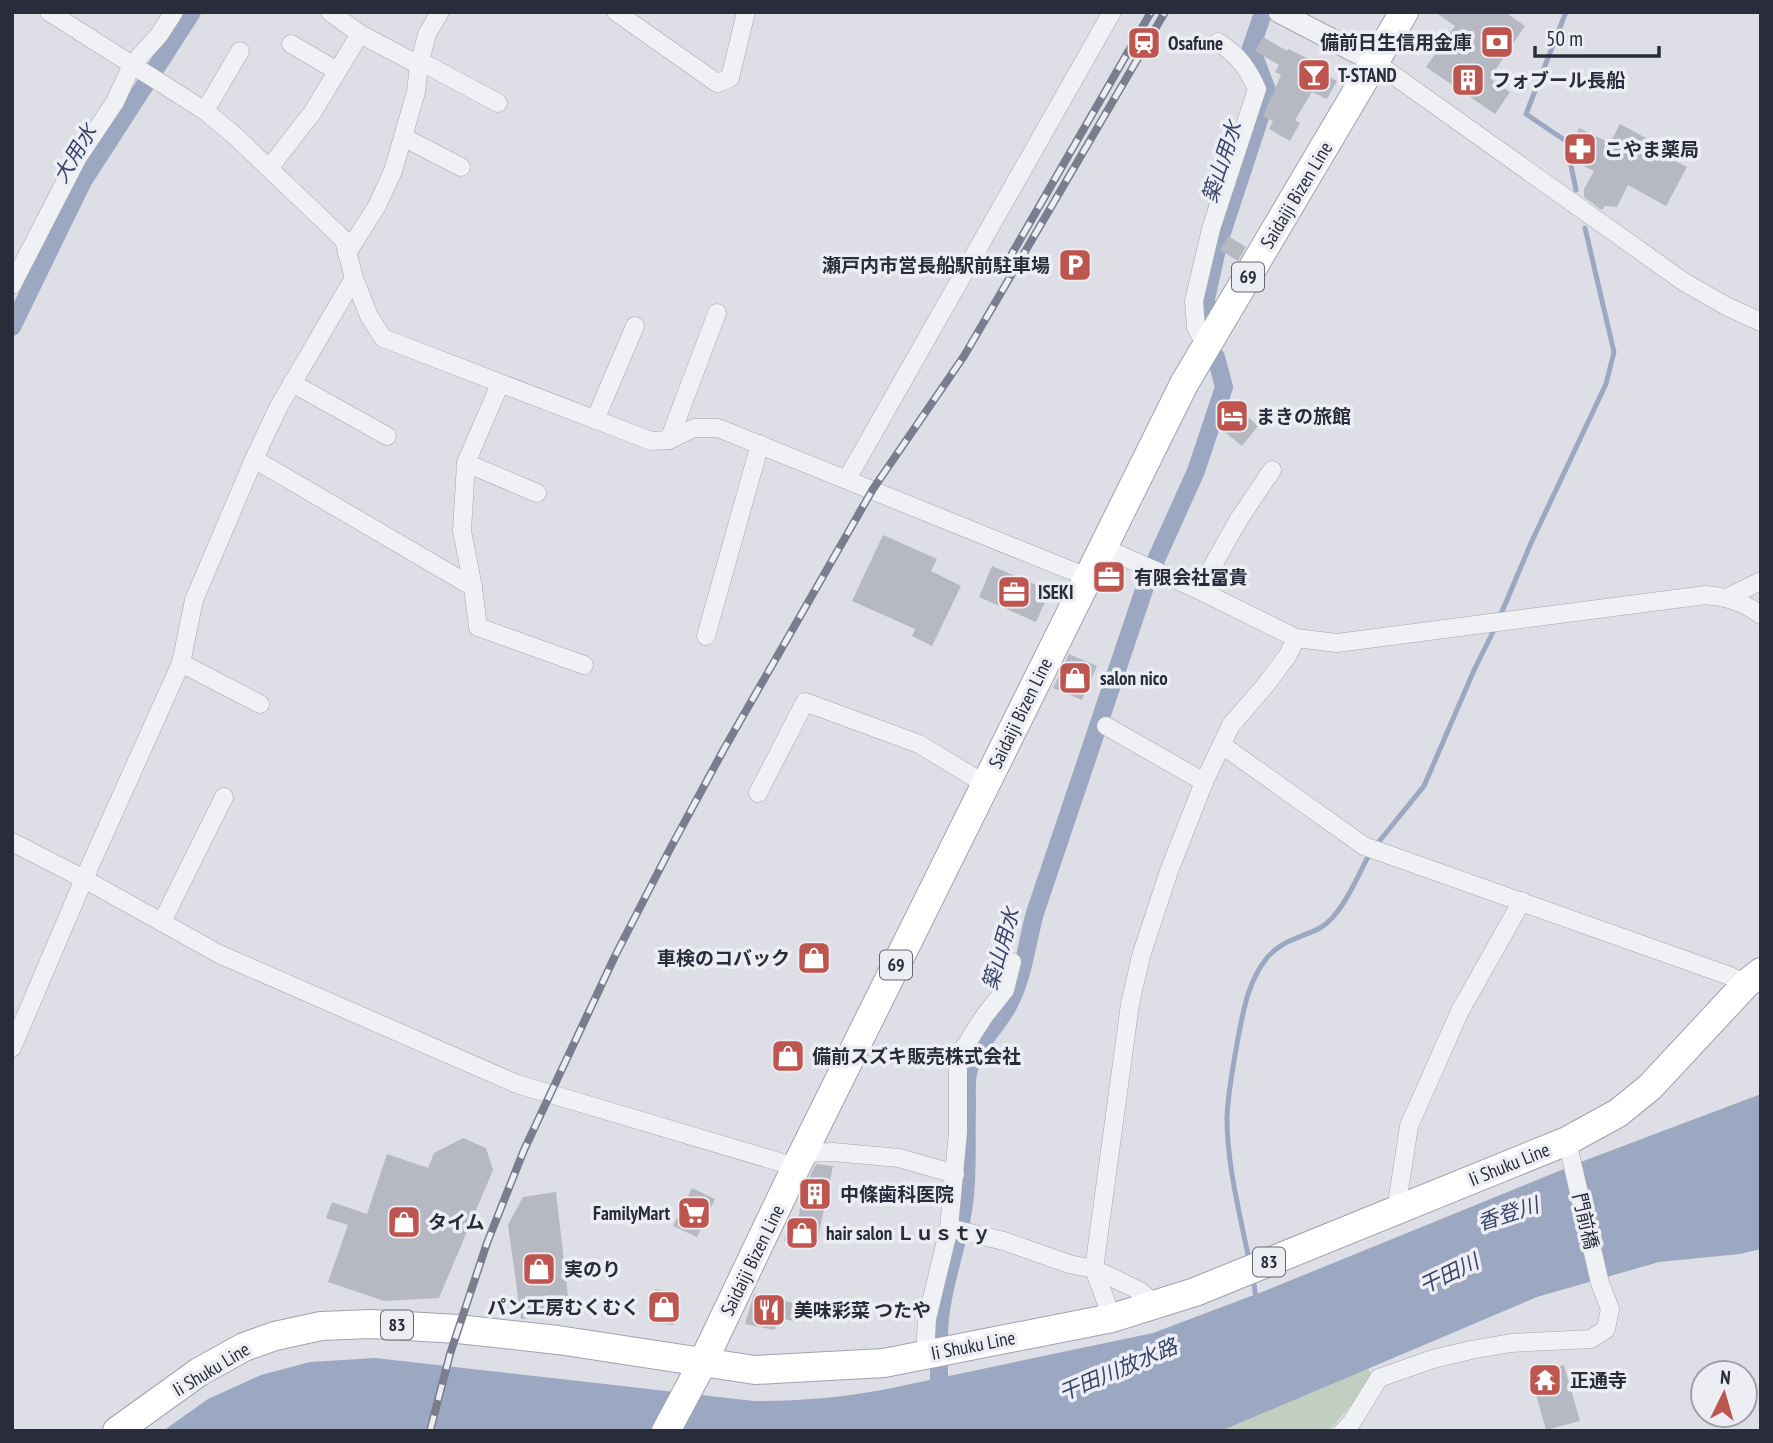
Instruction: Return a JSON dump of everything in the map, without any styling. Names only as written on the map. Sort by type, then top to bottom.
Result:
[{"type":"main road","name":"Saidaiji Bizen Line","points":[[666,1431],[1184,384],[1404,12]]},
{"type":"main road","name":"Ii Shuku Line","points":[[117,1431],[199,1373],[244,1347],[275,1336],[321,1326],[372,1324],[458,1329],[558,1340],[696,1373],[884,1363],[1112,1318],[1195,1292],[1396,1210],[1569,1150],[1650,1087],[1753,978]]},
{"type":"street","points":[[50,12],[205,111],[270,167],[344,240],[354,278],[369,316],[383,338],[651,441],[669,440],[694,428],[718,428],[1087,577]]},
{"type":"street","points":[[12,285],[78,157],[174,12]]},
{"type":"street","points":[[330,12],[360,34],[419,65],[429,66],[498,103]]},
{"type":"street","points":[[347,253],[377,206],[393,171],[415,92],[427,33],[440,12]]},
{"type":"street","points":[[616,12],[717,83],[730,78],[746,12]]},
{"type":"street","points":[[847,479],[1112,12]]},
{"type":"street","points":[[1279,12],[1375,62],[1684,282],[1761,322]]},
{"type":"street","points":[[270,167],[312,113],[360,34]]},
{"type":"street","points":[[1206,346],[1196,327],[1194,301],[1211,229],[1257,89],[1242,60],[1218,42]]},
{"type":"street","points":[[291,44],[337,71]]},
{"type":"street","points":[[205,111],[240,51]]},
{"type":"street","points":[[403,137],[461,167]]},
{"type":"street","points":[[12,1048],[181,663],[194,600],[254,459],[292,383],[354,278]]},
{"type":"street","points":[[669,440],[717,313]]},
{"type":"street","points":[[595,420],[635,326]]},
{"type":"street","points":[[292,383],[387,436]]},
{"type":"street","points":[[499,384],[466,463],[461,531],[474,587],[478,627],[584,665]]},
{"type":"street","points":[[706,636],[760,444]]},
{"type":"street","points":[[254,459],[474,587]]},
{"type":"street","points":[[466,463],[537,493]]},
{"type":"street","points":[[1199,590],[1272,470]]},
{"type":"street","points":[[1102,547],[1199,590],[1296,638],[1337,643],[1706,595],[1728,597],[1749,606],[1761,615]]},
{"type":"street","points":[[1728,597],[1761,581]]},
{"type":"street","points":[[1112,1318],[1094,1269],[1130,1004],[1140,956],[1169,871],[1204,782],[1231,725],[1288,655],[1296,638]]},
{"type":"street","points":[[181,663],[260,704]]},
{"type":"street","points":[[758,793],[805,702],[919,744],[985,784]]},
{"type":"street","points":[[1106,726],[1204,782]]},
{"type":"street","points":[[1222,745],[1364,846],[1753,978]]},
{"type":"street","points":[[162,922],[224,797]]},
{"type":"street","points":[[12,842],[219,954],[517,1084],[799,1160],[833,1152],[899,1158],[955,1174]]},
{"type":"street","points":[[1396,1210],[1409,1126],[1460,1011],[1522,901]]},
{"type":"street","points":[[925,1355],[927,1319],[956,1229],[958,1057],[1005,990],[1012,962]]},
{"type":"street","name":"門前橋","points":[[1343,1431],[1352,1422],[1379,1378],[1433,1359],[1471,1350],[1511,1343],[1591,1339],[1606,1329],[1610,1309],[1600,1283],[1569,1150]]},
{"type":"street","points":[[956,1229],[1004,1241],[1069,1264],[1094,1269],[1140,1291],[1155,1304]]},
{"type":"green space","points":[[1368,1368],[1371,1376],[1359,1396],[1329,1431],[1221,1431]]},
{"type":"water","points":[[1761,1094],[1761,1249],[1740,1254],[1659,1262],[1537,1297],[1221,1431],[163,1431],[208,1399],[261,1375],[310,1362],[375,1358],[754,1401],[786,1400],[882,1390],[1153,1333],[1267,1290],[1586,1160]]},
{"type":"building","points":[[1435,12],[1505,12],[1525,26],[1490,78],[1510,92],[1495,114],[1426,67],[1455,26]]},
{"type":"building","points":[[1263,37],[1287,51],[1288,49],[1328,68],[1324,74],[1337,81],[1327,99],[1312,92],[1295,120],[1300,123],[1290,141],[1269,129],[1273,121],[1263,116],[1281,75],[1275,72],[1279,65],[1255,51]]},
{"type":"building","points":[[1620,124],[1646,138],[1645,145],[1687,167],[1666,206],[1628,185],[1617,207],[1605,206],[1602,210],[1584,197],[1584,189],[1594,171],[1575,162],[1570,146],[1579,128],[1610,143]]},
{"type":"building","points":[[1228,236],[1246,247],[1238,261],[1220,250]]},
{"type":"building","points":[[1231,402],[1258,426],[1242,446],[1225,432],[1229,426],[1218,416]]},
{"type":"building","points":[[883,535],[937,559],[931,571],[961,586],[932,646],[912,636],[915,629],[852,601]]},
{"type":"building","points":[[992,566],[1050,591],[1036,622],[979,597]]},
{"type":"building","points":[[1069,654],[1097,666],[1082,700],[1053,688]]},
{"type":"building","name":"タイム","points":[[463,1138],[486,1148],[493,1170],[439,1298],[384,1301],[328,1282],[348,1225],[326,1218],[332,1202],[367,1214],[387,1154],[428,1168],[434,1153]]},
{"type":"building","points":[[816,1164],[833,1166],[816,1247],[784,1241],[790,1219],[798,1221],[803,1190]]},
{"type":"building","name":"FamilyMart","points":[[692,1188],[715,1199],[697,1237],[673,1226]]},
{"type":"building","name":"実のり","points":[[556,1192],[570,1313],[521,1319],[508,1225],[523,1197]]},
{"type":"building","name":"パン工房むくむく","points":[[655,1289],[678,1292],[674,1325],[651,1323]]},
{"type":"building","points":[[754,1294],[802,1305],[798,1322],[778,1318],[775,1330],[745,1324]]},
{"type":"building","points":[[1564,1365],[1580,1421],[1546,1430],[1530,1374]]},
{"type":"waterway","name":"大用水","points":[[12,327],[83,181],[192,12]]},
{"type":"waterway","points":[[1566,12],[1526,114],[1566,141],[1576,190]]},
{"type":"waterway","name":"築山用水","points":[[1207,326],[1206,299],[1218,245],[1268,93],[1251,48],[1262,16]]},
{"type":"waterway","points":[[1501,614],[1531,543],[1606,384],[1614,352],[1585,228]]},
{"type":"waterway","name":"築山用水","points":[[1155,562],[1196,471],[1224,387],[1216,357]]},
{"type":"waterway","name":"築山用水","points":[[939,1337],[942,1301],[965,1195],[968,1073],[976,1053],[1006,1009],[1015,990],[1035,913],[1148,578]]},
{"type":"waterway","points":[[1377,844],[1424,786],[1494,630]]},
{"type":"waterway","points":[[1248,1255],[1231,1170],[1227,1118],[1233,1065],[1248,994],[1260,967],[1272,953],[1285,943],[1320,928],[1335,914],[1349,894],[1370,853]]},
{"type":"waterway","points":[[1254,1284],[1256,1298]]},
{"type":"waterway","name":"築山用水","points":[[939,1367],[939,1381]]},
{"type":"railway","points":[[1006,264],[1151,12]]},
{"type":"railway","points":[[430,1431],[450,1354],[487,1243],[524,1150],[615,956],[670,849],[873,489],[964,356],[1165,12]]},
{"type":"place","name":"備前日生信用金庫","points":[[1497,42]]},
{"type":"place","name":"Osafune","points":[[1144,43]]},
{"type":"place","name":"T-STAND","points":[[1314,75]]},
{"type":"place","name":"フォブール長船","points":[[1468,80]]},
{"type":"place","name":"こやま薬局","points":[[1580,149]]},
{"type":"place","name":"瀬戸内市営長船駅前駐車場","points":[[1075,265]]},
{"type":"place","name":"まきの旅館","points":[[1232,416]]},
{"type":"place","name":"有限会社冨貴","points":[[1109,577]]},
{"type":"place","name":"ISEKI","points":[[1014,592]]},
{"type":"place","name":"salon nico","points":[[1075,678]]},
{"type":"place","name":"車検のコバック","points":[[814,958]]},
{"type":"place","name":"備前スズキ販売株式会社","points":[[788,1056]]},
{"type":"place","name":"中條歯科医院","points":[[815,1194]]},
{"type":"place","name":"FamilyMart","points":[[694,1213]]},
{"type":"place","name":"タイム","points":[[404,1222]]},
{"type":"place","name":"hair salon Ｌｕｓｔｙ","points":[[802,1233]]},
{"type":"place","name":"実のり","points":[[539,1269]]},
{"type":"place","name":"パン工房むくむく","points":[[664,1307]]},
{"type":"place","name":"美味彩菜 つたや","points":[[769,1310]]},
{"type":"place","name":"正通寺","points":[[1545,1380]]},
{"type":"water label","name":"香登川","points":[[1508,1214]]},
{"type":"water label","name":"干田川","points":[[1449,1274]]},
{"type":"water label","name":"干田川放水路","points":[[1118,1370]]}]
